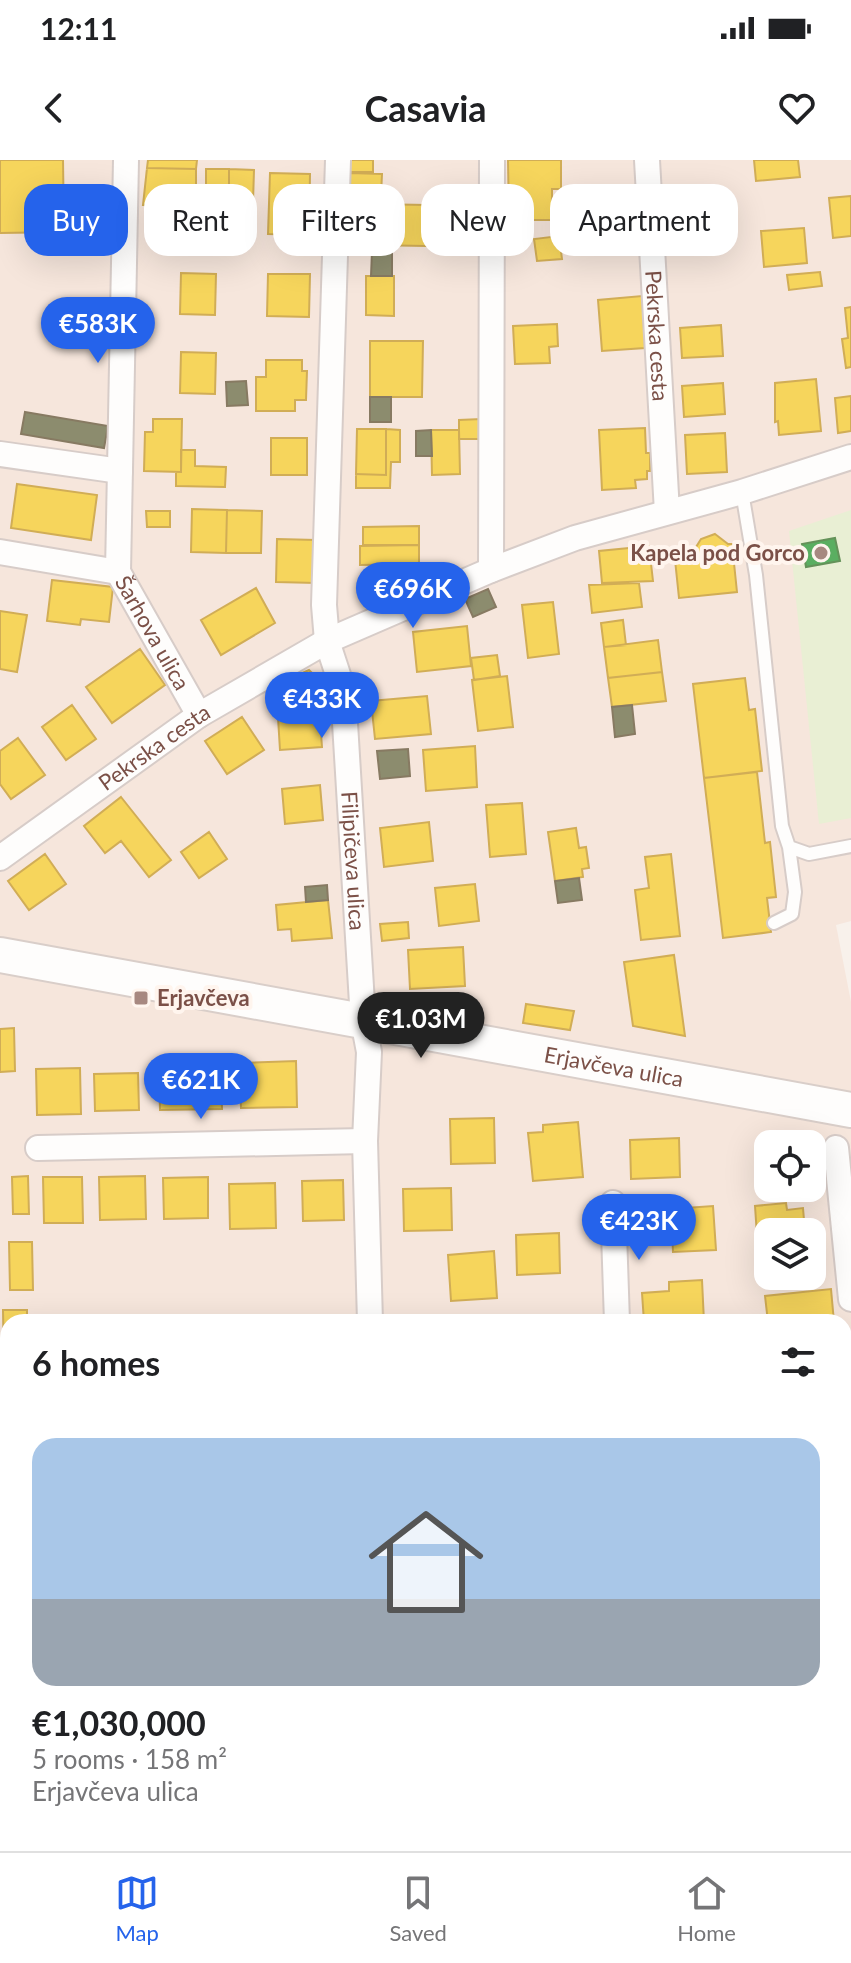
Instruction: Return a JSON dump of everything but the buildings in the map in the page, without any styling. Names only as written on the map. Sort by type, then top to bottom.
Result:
[{"type":"street","points":[[118,572],[126,160]]},
{"type":"street","name":"Filipičeva ulica","points":[[338,160],[324,605],[327,641],[343,690],[363,1020],[369,1052],[365,1141],[370,1314]]},
{"type":"street","points":[[491,570],[492,160]]},
{"type":"street","name":"Pekrska cesta","points":[[647,160],[667,512]]},
{"type":"street","points":[[0,454],[120,471]]},
{"type":"street","name":"Pekrska cesta","points":[[0,858],[199,715],[327,641],[491,570],[575,538],[742,492],[851,457]]},
{"type":"street","name":"Šarhova ulica","points":[[0,552],[118,572],[199,715]]},
{"type":"street","name":"Erjavčeva ulica","points":[[0,955],[851,1110]]},
{"type":"street","points":[[38,1148],[365,1141]]},
{"type":"street","points":[[836,1148],[851,1299]]},
{"type":"street","points":[[613,1203],[617,1314]]},
{"type":"lane","points":[[742,492],[756,575],[782,826],[789,847],[795,892],[792,914],[774,923]]},
{"type":"lane","points":[[789,847],[809,854],[851,846]]},
{"type":"shaded area","points":[[0,160],[851,160],[851,921],[836,925],[851,1002],[851,1314],[0,1314]]},
{"type":"green space","points":[[851,510],[851,818],[819,824],[789,531]]},
{"type":"place","name":"Kapela pod Gorco","points":[[821,553]]},
{"type":"place","name":"Erjavčeva","points":[[141,998]]}]
